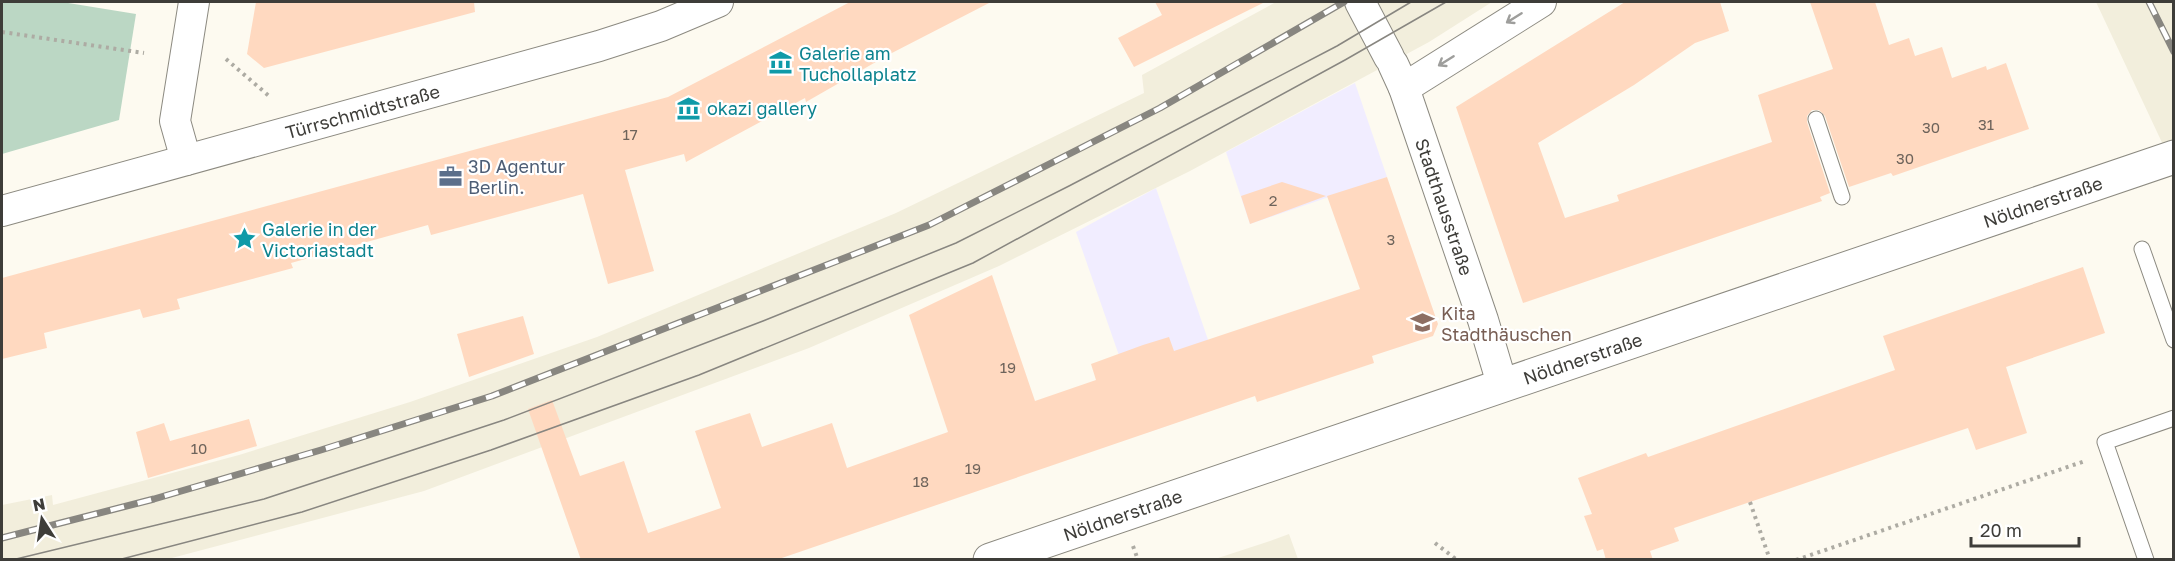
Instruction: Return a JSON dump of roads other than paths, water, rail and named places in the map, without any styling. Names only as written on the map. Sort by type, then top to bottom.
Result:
[{"type":"street","points":[[186,160],[175,121],[194,2]]},
{"type":"street","name":"Türrschmidtstraße","points":[[2,211],[580,51],[656,14],[718,2]]},
{"type":"street","name":"Stadthausstraße","points":[[1360,2],[1396,69],[1503,384]]},
{"type":"street","points":[[1396,69],[1540,2]]},
{"type":"street","name":"Nöldnerstraße","points":[[990,560],[2174,157]]},
{"type":"lane","points":[[1816,119],[1842,196]]},
{"type":"lane","points":[[2142,249],[2174,340]]},
{"type":"lane","points":[[2146,560],[2105,442],[2174,418]]},
{"type":"tram line","points":[[12,560],[264,499],[504,420],[763,321],[956,243],[1337,46],[1411,2]]},
{"type":"tram line","points":[[118,560],[302,512],[491,450],[699,375],[973,263],[1345,60],[1446,2]]},
{"type":"railway","points":[[2,538],[154,499],[321,450],[492,396],[929,225],[1160,108],[1344,2]]},
{"type":"railway","points":[[2149,2],[2174,52]]},
{"type":"place","name":"Galerie am Tuchollaplatz","points":[[781,63]]},
{"type":"place","name":"okazi gallery","points":[[689,108]]},
{"type":"place","name":"3D Agentur Berlin.","points":[[450,176]]},
{"type":"place","name":"Galerie in der Victoriastadt","points":[[244,239]]},
{"type":"place","name":"Kita Stadthäuschen","points":[[1423,323]]}]
